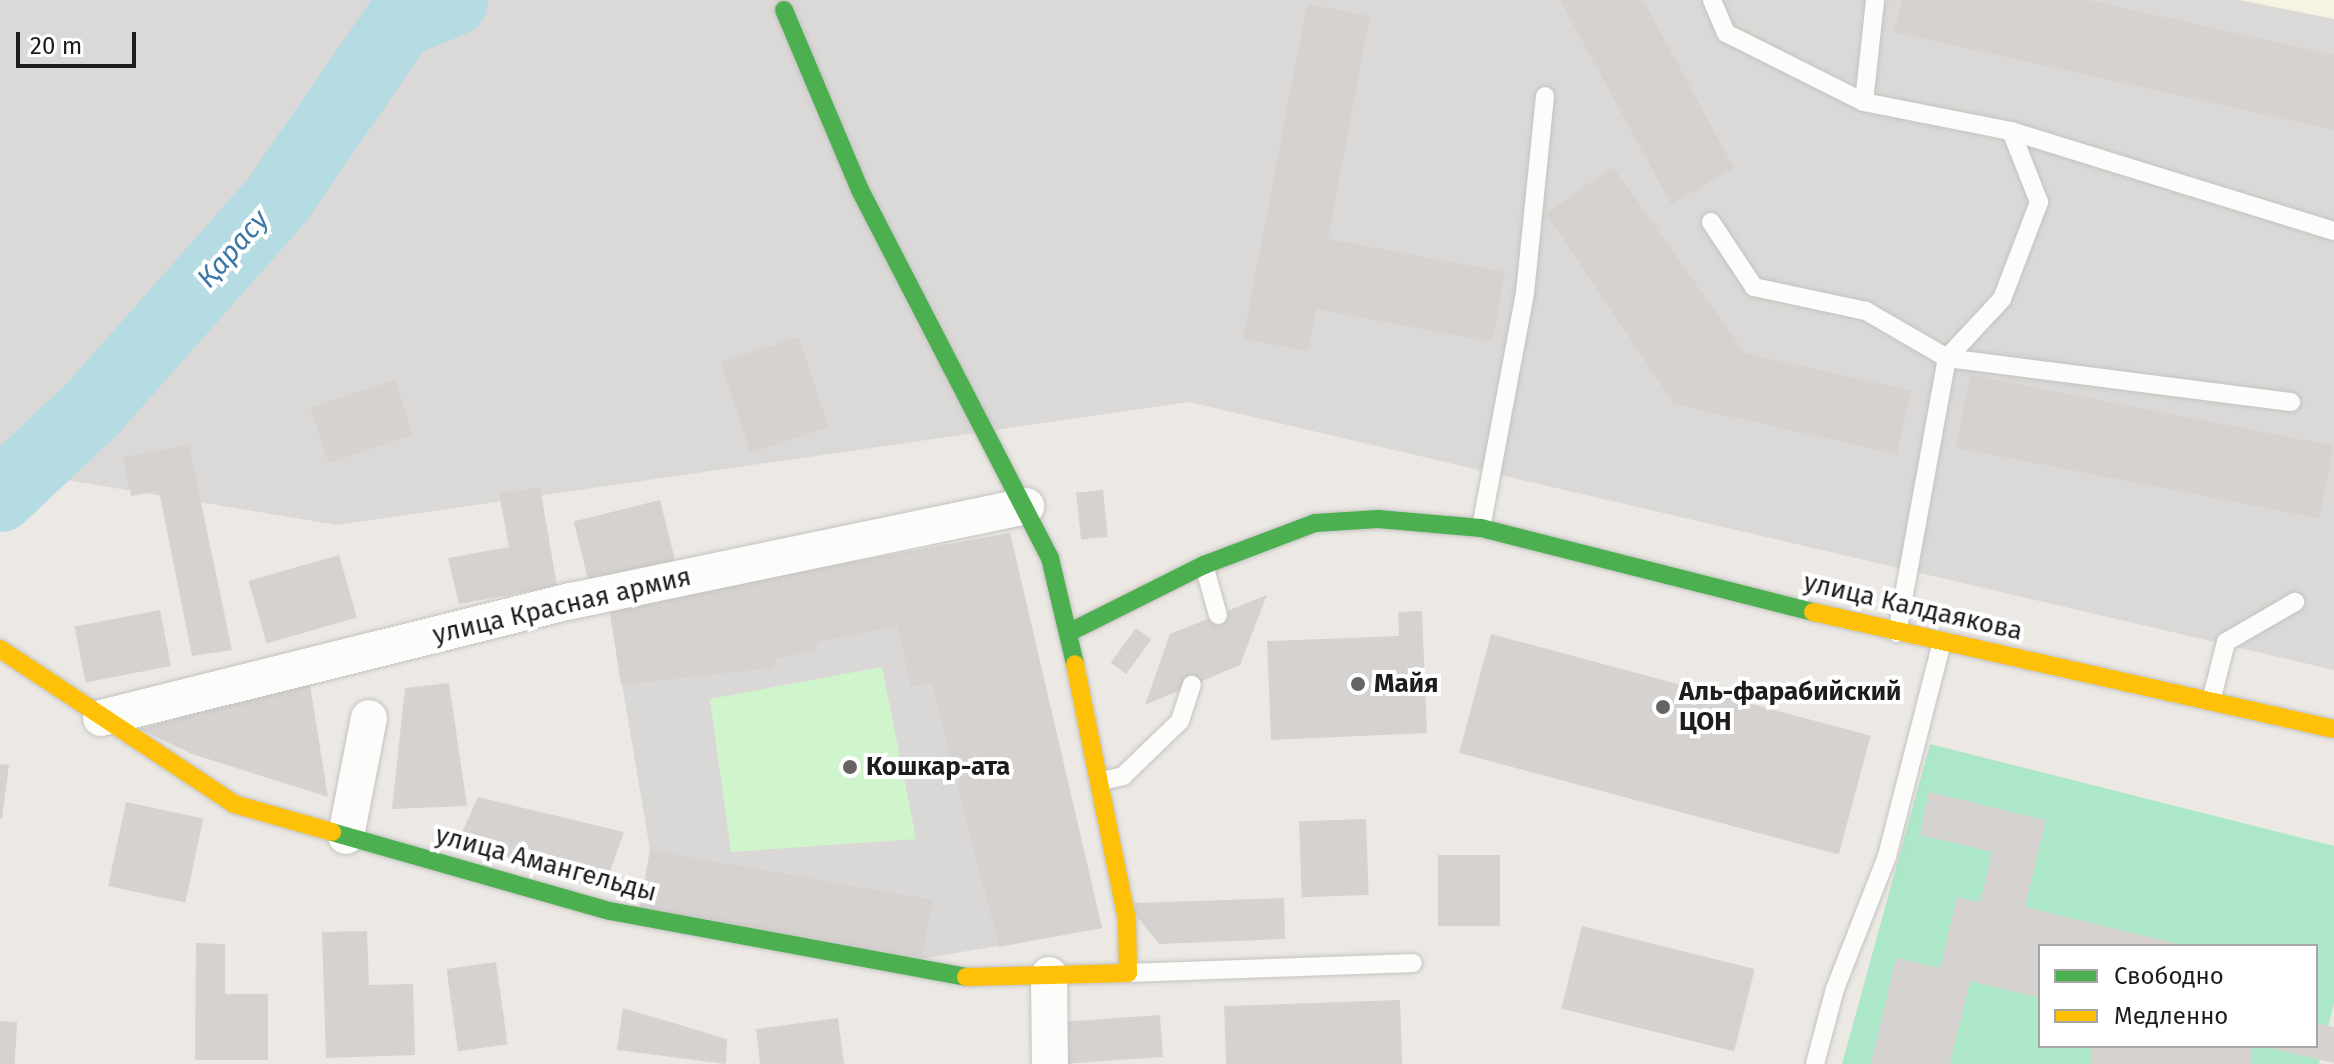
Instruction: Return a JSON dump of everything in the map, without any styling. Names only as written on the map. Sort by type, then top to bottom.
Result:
[{"type":"street","points":[[784,10],[860,190],[1026,506],[1070,632],[1102,781],[1127,920],[1128,973]]},
{"type":"street","name":"улица Красная армия","points":[[101,718],[572,601],[1026,506]]},
{"type":"street","name":"улица Калдаякова","points":[[1070,632],[1204,565],[1315,523],[1378,519],[1481,528],[1897,633],[2212,697],[2334,729]]},
{"type":"street","name":"улица Амангельды","points":[[0,649],[234,804],[610,911],[746,938],[970,978],[1128,973]]},
{"type":"street","points":[[346,836],[369,718]]},
{"type":"street","points":[[1049,975],[1050,1064]]},
{"type":"lane","points":[[1712,0],[1726,33],[1864,102],[2011,131],[2334,231]]},
{"type":"lane","points":[[1864,102],[1875,0]]},
{"type":"lane","points":[[1481,528],[1525,293],[1545,96]]},
{"type":"lane","points":[[1897,633],[1947,358],[2002,299],[2039,202],[2011,131]]},
{"type":"lane","points":[[1711,222],[1754,287],[1866,311],[1947,358],[2291,402]]},
{"type":"lane","points":[[1204,565],[1218,615]]},
{"type":"lane","points":[[2212,697],[2226,642],[2295,602]]},
{"type":"lane","points":[[1815,1064],[1835,989],[1887,856],[1942,642]]},
{"type":"lane","points":[[1102,781],[1123,776],[1180,721],[1192,685]]},
{"type":"lane","points":[[1128,973],[1413,963]]},
{"type":"shaded area","name":"Қарасу","points":[[0,0],[2334,0],[2334,670],[1189,402],[337,525],[0,469]]},
{"type":"shaded area","points":[[2240,0],[2334,0],[2334,19]]},
{"type":"shaded area","name":"Кошкар-ата","points":[[1010,533],[1102,928],[921,959],[640,907],[650,850],[609,607]]},
{"type":"green space","points":[[882,667],[916,839],[731,852],[710,699]]},
{"type":"green space","points":[[1930,744],[2334,846],[2334,1003],[2319,1064],[1842,1064]]},
{"type":"building","points":[[1560,0],[1643,0],[1734,168],[1671,204]]},
{"type":"building","points":[[1902,0],[2088,0],[2334,55],[2334,130],[1894,32]]},
{"type":"building","points":[[1307,4],[1370,16],[1328,239],[1505,272],[1492,342],[1316,309],[1308,351],[1243,339]]},
{"type":"building","points":[[1613,167],[1745,353],[1911,391],[1897,454],[1674,404],[1546,213]]},
{"type":"building","points":[[799,337],[828,427],[750,453],[721,362]]},
{"type":"building","points":[[1970,375],[2333,446],[2319,518],[1956,448]]},
{"type":"building","points":[[395,380],[413,435],[328,463],[310,408]]},
{"type":"building","points":[[189,445],[232,650],[192,656],[159,491],[131,496],[123,457]]},
{"type":"building","points":[[540,487],[557,586],[459,604],[448,558],[509,547],[499,494]]},
{"type":"building","points":[[1103,490],[1108,537],[1081,540],[1076,493]]},
{"type":"building","points":[[660,500],[675,562],[589,584],[574,522]]},
{"type":"building","points":[[1010,533],[1102,928],[999,947],[932,684],[911,686],[897,626],[818,642],[815,651],[776,659],[774,668],[621,685],[609,607]]},
{"type":"building","points":[[339,555],[357,617],[267,643],[249,581]]},
{"type":"building","points":[[1267,595],[1240,665],[1145,705],[1170,634]]},
{"type":"building","points":[[160,610],[171,666],[85,683],[75,627]]},
{"type":"building","points":[[1422,611],[1427,733],[1271,740],[1267,641],[1399,636],[1398,612]]},
{"type":"building","points":[[1136,628],[1151,639],[1126,674],[1111,663]]},
{"type":"building","points":[[1491,634],[1871,736],[1839,855],[1459,753]]},
{"type":"building","points":[[309,679],[328,797],[192,754],[140,729]]},
{"type":"building","points":[[449,683],[467,806],[392,809],[405,688]]},
{"type":"building","points":[[0,764],[9,765],[2,819],[0,819]]},
{"type":"building","points":[[1929,792],[2046,820],[2025,907],[2179,944],[2038,944],[2038,998],[1970,981],[1950,1064],[1871,1064],[1896,958],[1940,968],[1957,897],[1980,902],[1992,852],[1920,835]]},
{"type":"building","points":[[478,797],[624,832],[603,891],[458,841]]},
{"type":"building","points":[[126,802],[203,818],[185,903],[108,886]]},
{"type":"building","points":[[1366,819],[1369,895],[1302,897],[1299,821]]},
{"type":"building","points":[[650,850],[933,900],[923,957],[640,907]]},
{"type":"building","points":[[1438,855],[1500,855],[1500,926],[1438,926]]},
{"type":"building","points":[[1284,898],[1285,939],[1159,944],[1134,913],[1134,903]]},
{"type":"building","points":[[1582,926],[1755,969],[1734,1052],[1561,1008]]},
{"type":"building","points":[[367,931],[369,985],[413,984],[415,1055],[326,1058],[322,932]]},
{"type":"building","points":[[196,943],[225,944],[225,994],[268,994],[268,1060],[195,1060]]},
{"type":"building","points":[[496,962],[508,1044],[458,1051],[446,969]]},
{"type":"building","points":[[1400,1000],[1402,1064],[1226,1064],[1224,1006]]},
{"type":"building","points":[[623,1008],[727,1039],[726,1064],[617,1050]]},
{"type":"building","points":[[1160,1015],[1163,1057],[1062,1064],[1059,1022]]},
{"type":"building","points":[[838,1018],[844,1064],[760,1064],[756,1029]]},
{"type":"building","points":[[0,1021],[17,1022],[15,1064],[0,1064]]},
{"type":"building","points":[[2318,1023],[2334,1027],[2334,1063],[2270,1048],[2318,1048]]},
{"type":"building","points":[[2092,1048],[2252,1048],[2252,1064],[2092,1064]]},
{"type":"waterway","name":"Қарасу","points":[[0,496],[94,407],[277,200],[400,22],[453,0]]},
{"type":"traffic: fast","points":[[784,10],[860,190],[1050,558],[1075,664]]},
{"type":"traffic: fast","points":[[1070,632],[1204,565],[1315,523],[1378,519],[1481,528],[1813,612]]},
{"type":"traffic: fast","points":[[332,832],[610,911],[966,977]]},
{"type":"traffic: slow","points":[[1813,612],[2334,729]]},
{"type":"traffic: slow","points":[[0,649],[234,804],[332,832]]},
{"type":"traffic: slow","points":[[966,977],[1128,973],[1127,920],[1075,664]]},
{"type":"place","name":"Майя","points":[[1358,684]]},
{"type":"place","name":"Аль-фарабийский ЦОН","points":[[1663,707]]},
{"type":"place","name":"Кошкар-ата","points":[[850,767]]}]
